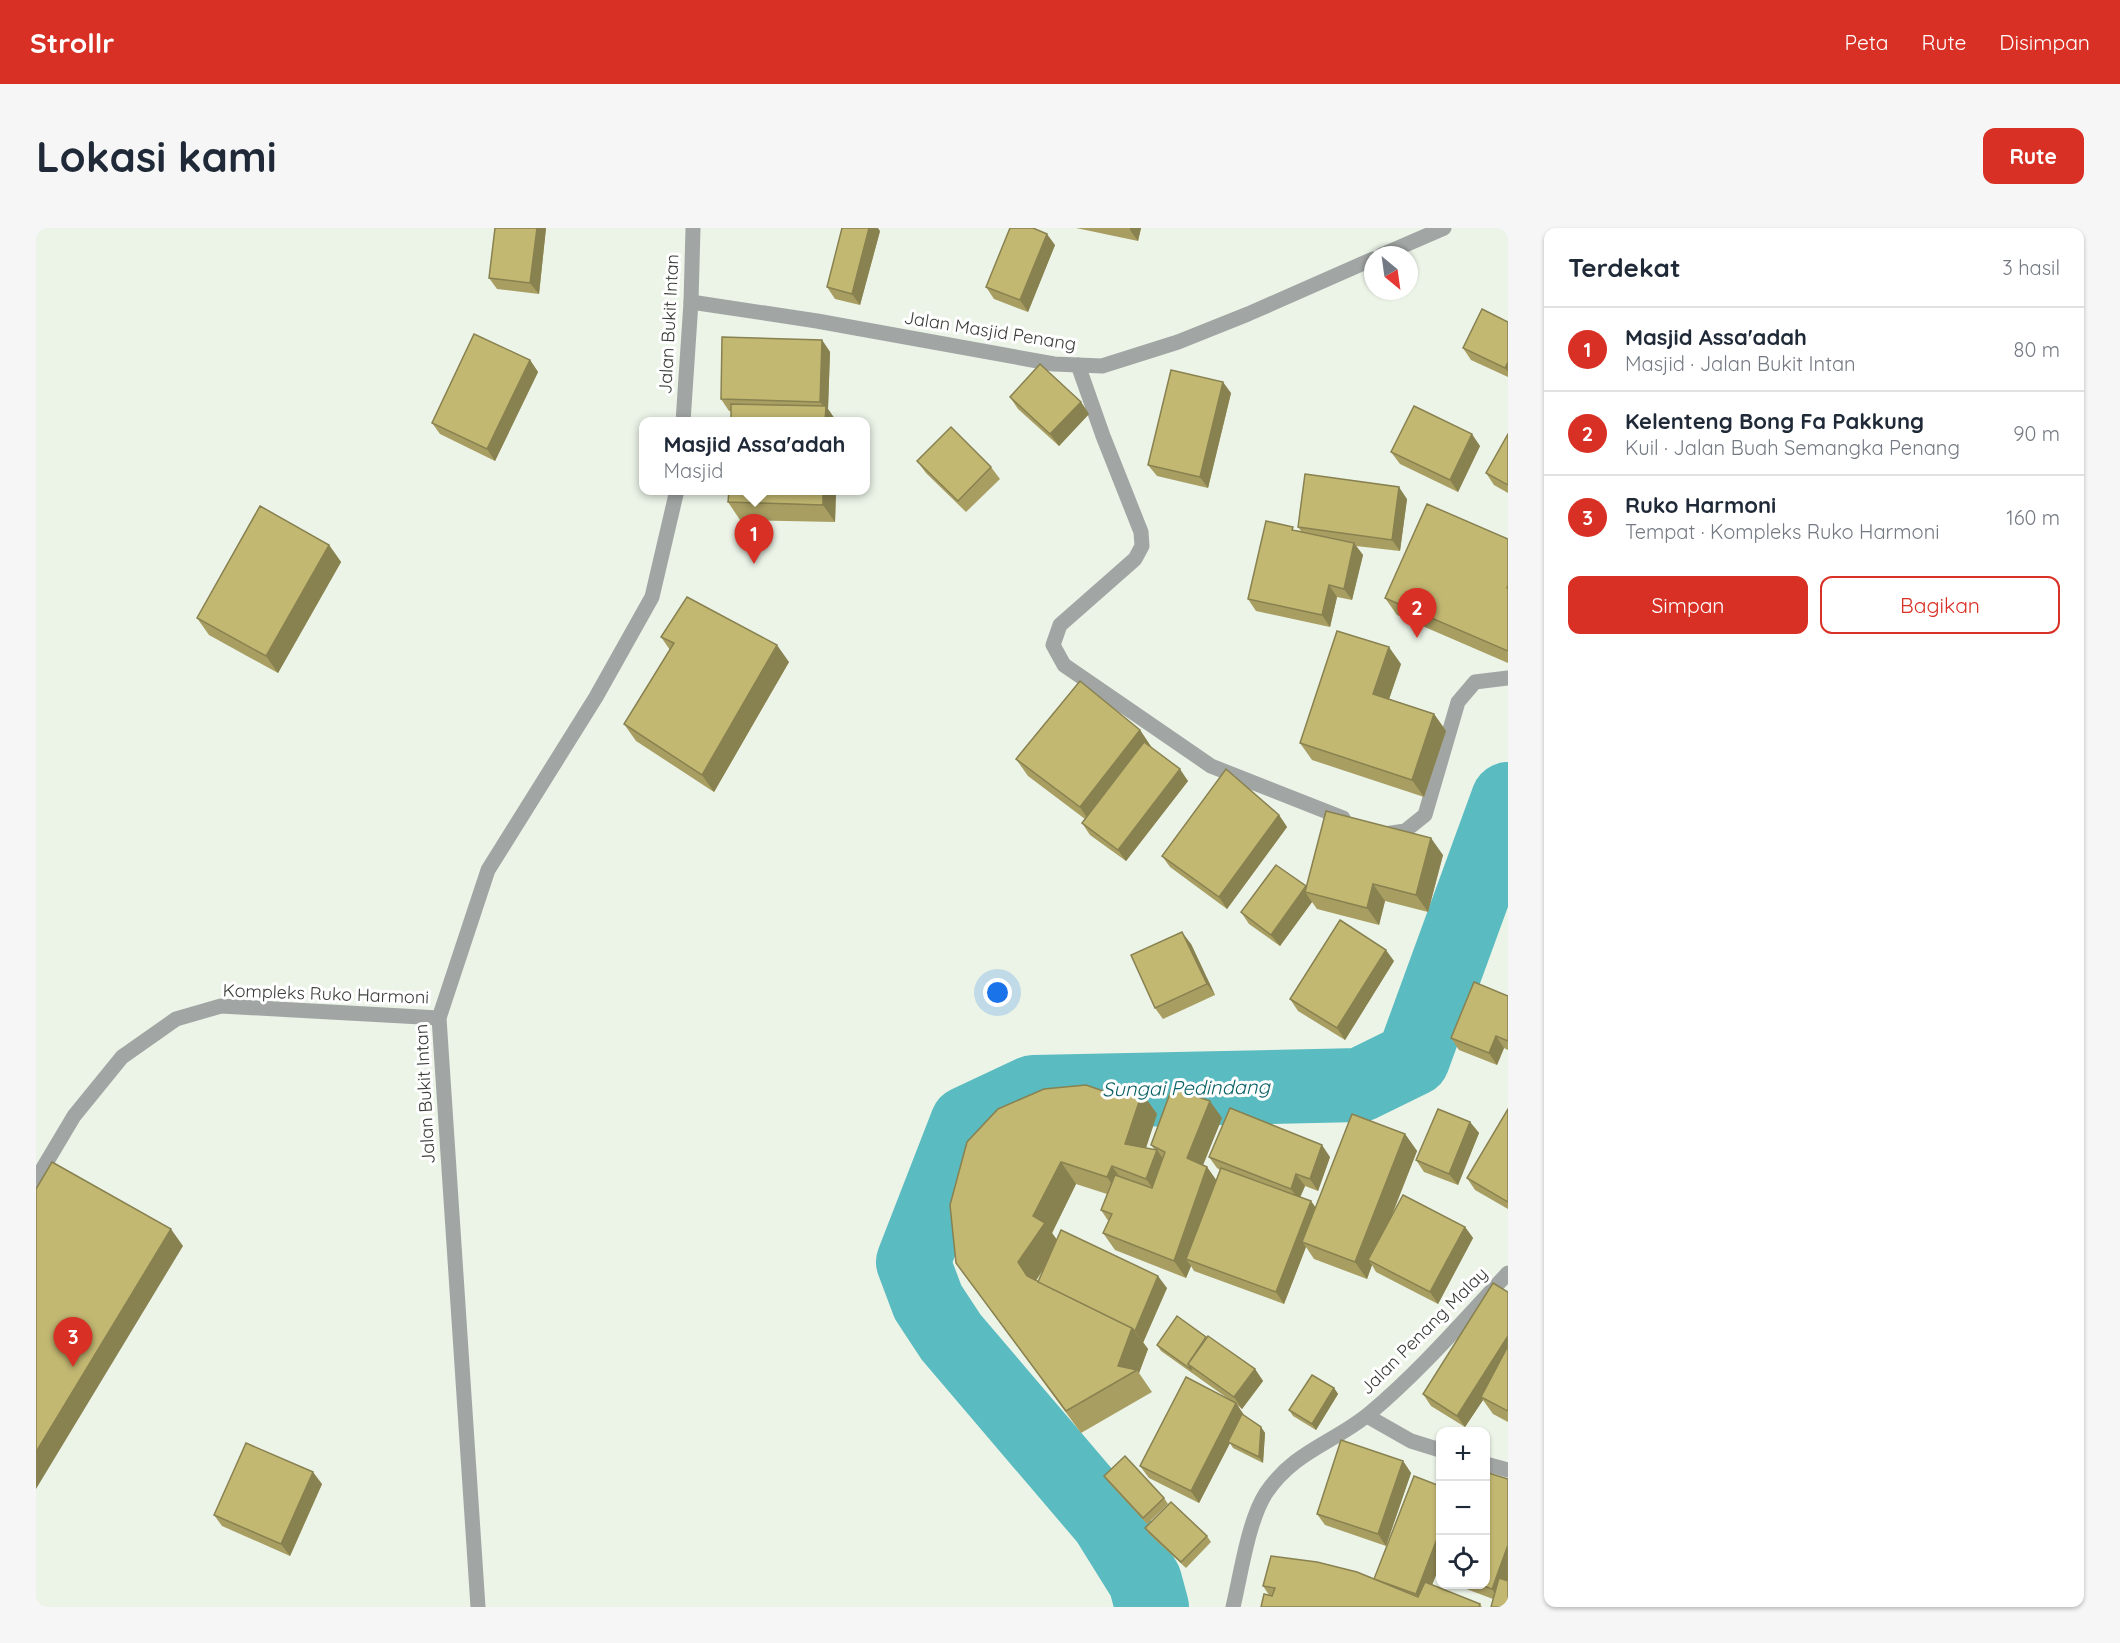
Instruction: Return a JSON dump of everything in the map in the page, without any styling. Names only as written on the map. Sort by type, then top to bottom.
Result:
[{"type":"street","name":"Jalan Bukit Intan","points":[[683,417],[693,228]]},
{"type":"street","points":[[1403,246],[1444,228]]},
{"type":"street","name":"Jalan Masjid Penang","points":[[691,302],[817,321],[1053,364],[1102,366],[1178,342],[1364,263]]},
{"type":"street","points":[[1078,365],[1141,532],[1142,546],[1135,559],[1060,625],[1053,645],[1064,665],[1211,766],[1354,822]]},
{"type":"street","name":"Jalan Bukit Intan","points":[[478,1607],[439,1018],[488,870],[596,697],[652,597],[676,495]]},
{"type":"street","points":[[1376,831],[1387,835],[1405,831],[1425,815],[1458,702],[1475,682],[1508,678]]},
{"type":"street","name":"Kompleks Ruko Harmoni","points":[[36,1180],[74,1116],[122,1057],[177,1019],[221,1006],[439,1018]]},
{"type":"street","name":"Jalan Penang Malay","points":[[1233,1607],[1252,1527],[1265,1496],[1290,1464],[1367,1416],[1399,1388],[1508,1273]]},
{"type":"street","points":[[1367,1416],[1411,1441],[1436,1449]]},
{"type":"street","points":[[1490,1465],[1508,1470]]},
{"type":"building","points":[[495,228],[537,228],[530,283],[489,278]]},
{"type":"building","points":[[842,228],[869,228],[852,294],[827,287]]},
{"type":"building","points":[[1010,228],[1033,228],[1047,234],[1020,300],[986,287]]},
{"type":"building","points":[[1482,309],[1508,322],[1508,362],[1505,368],[1463,348]]},
{"type":"building","points":[[474,334],[530,360],[487,449],[432,423]]},
{"type":"building","points":[[722,337],[822,340],[820,402],[721,399]]},
{"type":"building","points":[[1040,364],[1081,402],[1050,434],[1010,397]]},
{"type":"building","points":[[1171,370],[1223,382],[1200,477],[1148,465]]},
{"type":"building","points":[[731,404],[826,406],[825,417],[731,417]]},
{"type":"building","points":[[1414,406],[1472,434],[1450,480],[1391,452]]},
{"type":"building","points":[[951,427],[991,467],[958,501],[917,461]]},
{"type":"building","points":[[1508,434],[1508,485],[1486,473]]},
{"type":"building","points":[[1305,474],[1399,487],[1392,540],[1298,527]]},
{"type":"building","points":[[729,495],[823,495],[823,505],[728,502]]},
{"type":"building","points":[[1427,504],[1508,539],[1508,651],[1385,598]]},
{"type":"building","points":[[260,506],[329,545],[266,656],[197,618]]},
{"type":"building","points":[[1266,521],[1293,527],[1292,530],[1354,543],[1344,589],[1329,585],[1322,615],[1248,599]]},
{"type":"building","points":[[687,597],[777,645],[702,775],[624,724],[674,643],[661,637]]},
{"type":"building","points":[[1337,631],[1389,647],[1373,694],[1434,714],[1412,780],[1300,743]]},
{"type":"building","points":[[1080,681],[1140,730],[1080,807],[1016,759]]},
{"type":"building","points":[[1144,742],[1180,769],[1118,850],[1082,823]]},
{"type":"building","points":[[1226,769],[1279,815],[1219,897],[1162,856]]},
{"type":"building","points":[[1326,811],[1431,838],[1416,895],[1373,884],[1367,908],[1305,892]]},
{"type":"building","points":[[1276,865],[1306,886],[1271,935],[1241,912]]},
{"type":"building","points":[[1340,920],[1386,950],[1337,1028],[1290,999]]},
{"type":"building","points":[[1182,932],[1207,984],[1155,1008],[1131,955]]},
{"type":"building","points":[[1474,982],[1508,996],[1508,1041],[1496,1036],[1489,1053],[1451,1038]]},
{"type":"building","points":[[1116,1084],[1142,1093],[1125,1144],[1157,1150],[1146,1179],[1112,1166],[1107,1177],[1061,1162],[1033,1216],[1045,1223],[1018,1262],[1027,1276],[1132,1328],[1118,1366],[1137,1370],[1066,1411],[956,1263],[950,1205],[967,1142],[998,1109],[1044,1089],[1086,1085],[1112,1094]]},
{"type":"building","points":[[1172,1088],[1210,1101],[1187,1158],[1207,1167],[1174,1261],[1103,1233],[1112,1214],[1101,1210],[1115,1175],[1152,1188],[1165,1152],[1151,1145]]},
{"type":"building","points":[[1230,1108],[1322,1145],[1310,1179],[1296,1174],[1291,1189],[1209,1157]]},
{"type":"building","points":[[1438,1109],[1470,1122],[1449,1174],[1416,1160]]},
{"type":"building","points":[[1508,1109],[1508,1202],[1467,1178]]},
{"type":"building","points":[[1352,1114],[1405,1134],[1355,1262],[1302,1242]]},
{"type":"building","points":[[52,1162],[171,1229],[36,1452],[36,1189]]},
{"type":"building","points":[[1221,1168],[1311,1201],[1276,1292],[1186,1259]]},
{"type":"building","points":[[1403,1195],[1465,1227],[1430,1292],[1368,1260]]},
{"type":"building","points":[[1061,1230],[1158,1276],[1135,1331],[1038,1282]]},
{"type":"building","points":[[1493,1283],[1508,1292],[1508,1336],[1457,1416],[1423,1394]]},
{"type":"building","points":[[1177,1316],[1206,1337],[1188,1364],[1192,1370],[1157,1345]]},
{"type":"building","points":[[1208,1336],[1255,1369],[1234,1397],[1188,1364]]},
{"type":"building","points":[[1508,1346],[1508,1411],[1481,1397]]},
{"type":"building","points":[[1312,1375],[1334,1388],[1312,1424],[1289,1410]]},
{"type":"building","points":[[1186,1377],[1236,1403],[1191,1491],[1140,1466]]},
{"type":"building","points":[[1242,1414],[1261,1427],[1259,1457],[1228,1442]]},
{"type":"building","points":[[1341,1440],[1403,1461],[1378,1534],[1317,1514]]},
{"type":"building","points":[[246,1443],[313,1472],[281,1544],[214,1515]]},
{"type":"building","points":[[1125,1456],[1164,1498],[1143,1518],[1104,1476]]},
{"type":"building","points":[[1490,1474],[1508,1479],[1508,1545],[1492,1589],[1490,1588]]},
{"type":"building","points":[[1414,1476],[1436,1484],[1436,1542],[1416,1594],[1374,1579]]},
{"type":"building","points":[[1171,1502],[1207,1536],[1181,1562],[1145,1528]]},
{"type":"building","points":[[1271,1556],[1317,1562],[1357,1572],[1418,1597],[1425,1582],[1436,1586],[1436,1589],[1442,1589],[1480,1604],[1479,1607],[1261,1607],[1264,1594],[1272,1596],[1275,1588],[1263,1586]]},
{"type":"building","points":[[1499,1578],[1508,1581],[1508,1607],[1491,1607]]},
{"type":"waterway","name":"Sungai Pedindang","points":[[1152,1607],[1145,1581],[1107,1520],[951,1337],[928,1302],[913,1262],[967,1123],[1033,1092],[1360,1085],[1413,1059],[1508,799]]},
{"type":"place","name":"Masjid Assa'adah","points":[[754,564]]},
{"type":"place","name":"Kelenteng Bong Fa Pakkung","points":[[1417,638]]},
{"type":"place","name":"Ruko Harmoni","points":[[73,1367]]}]
